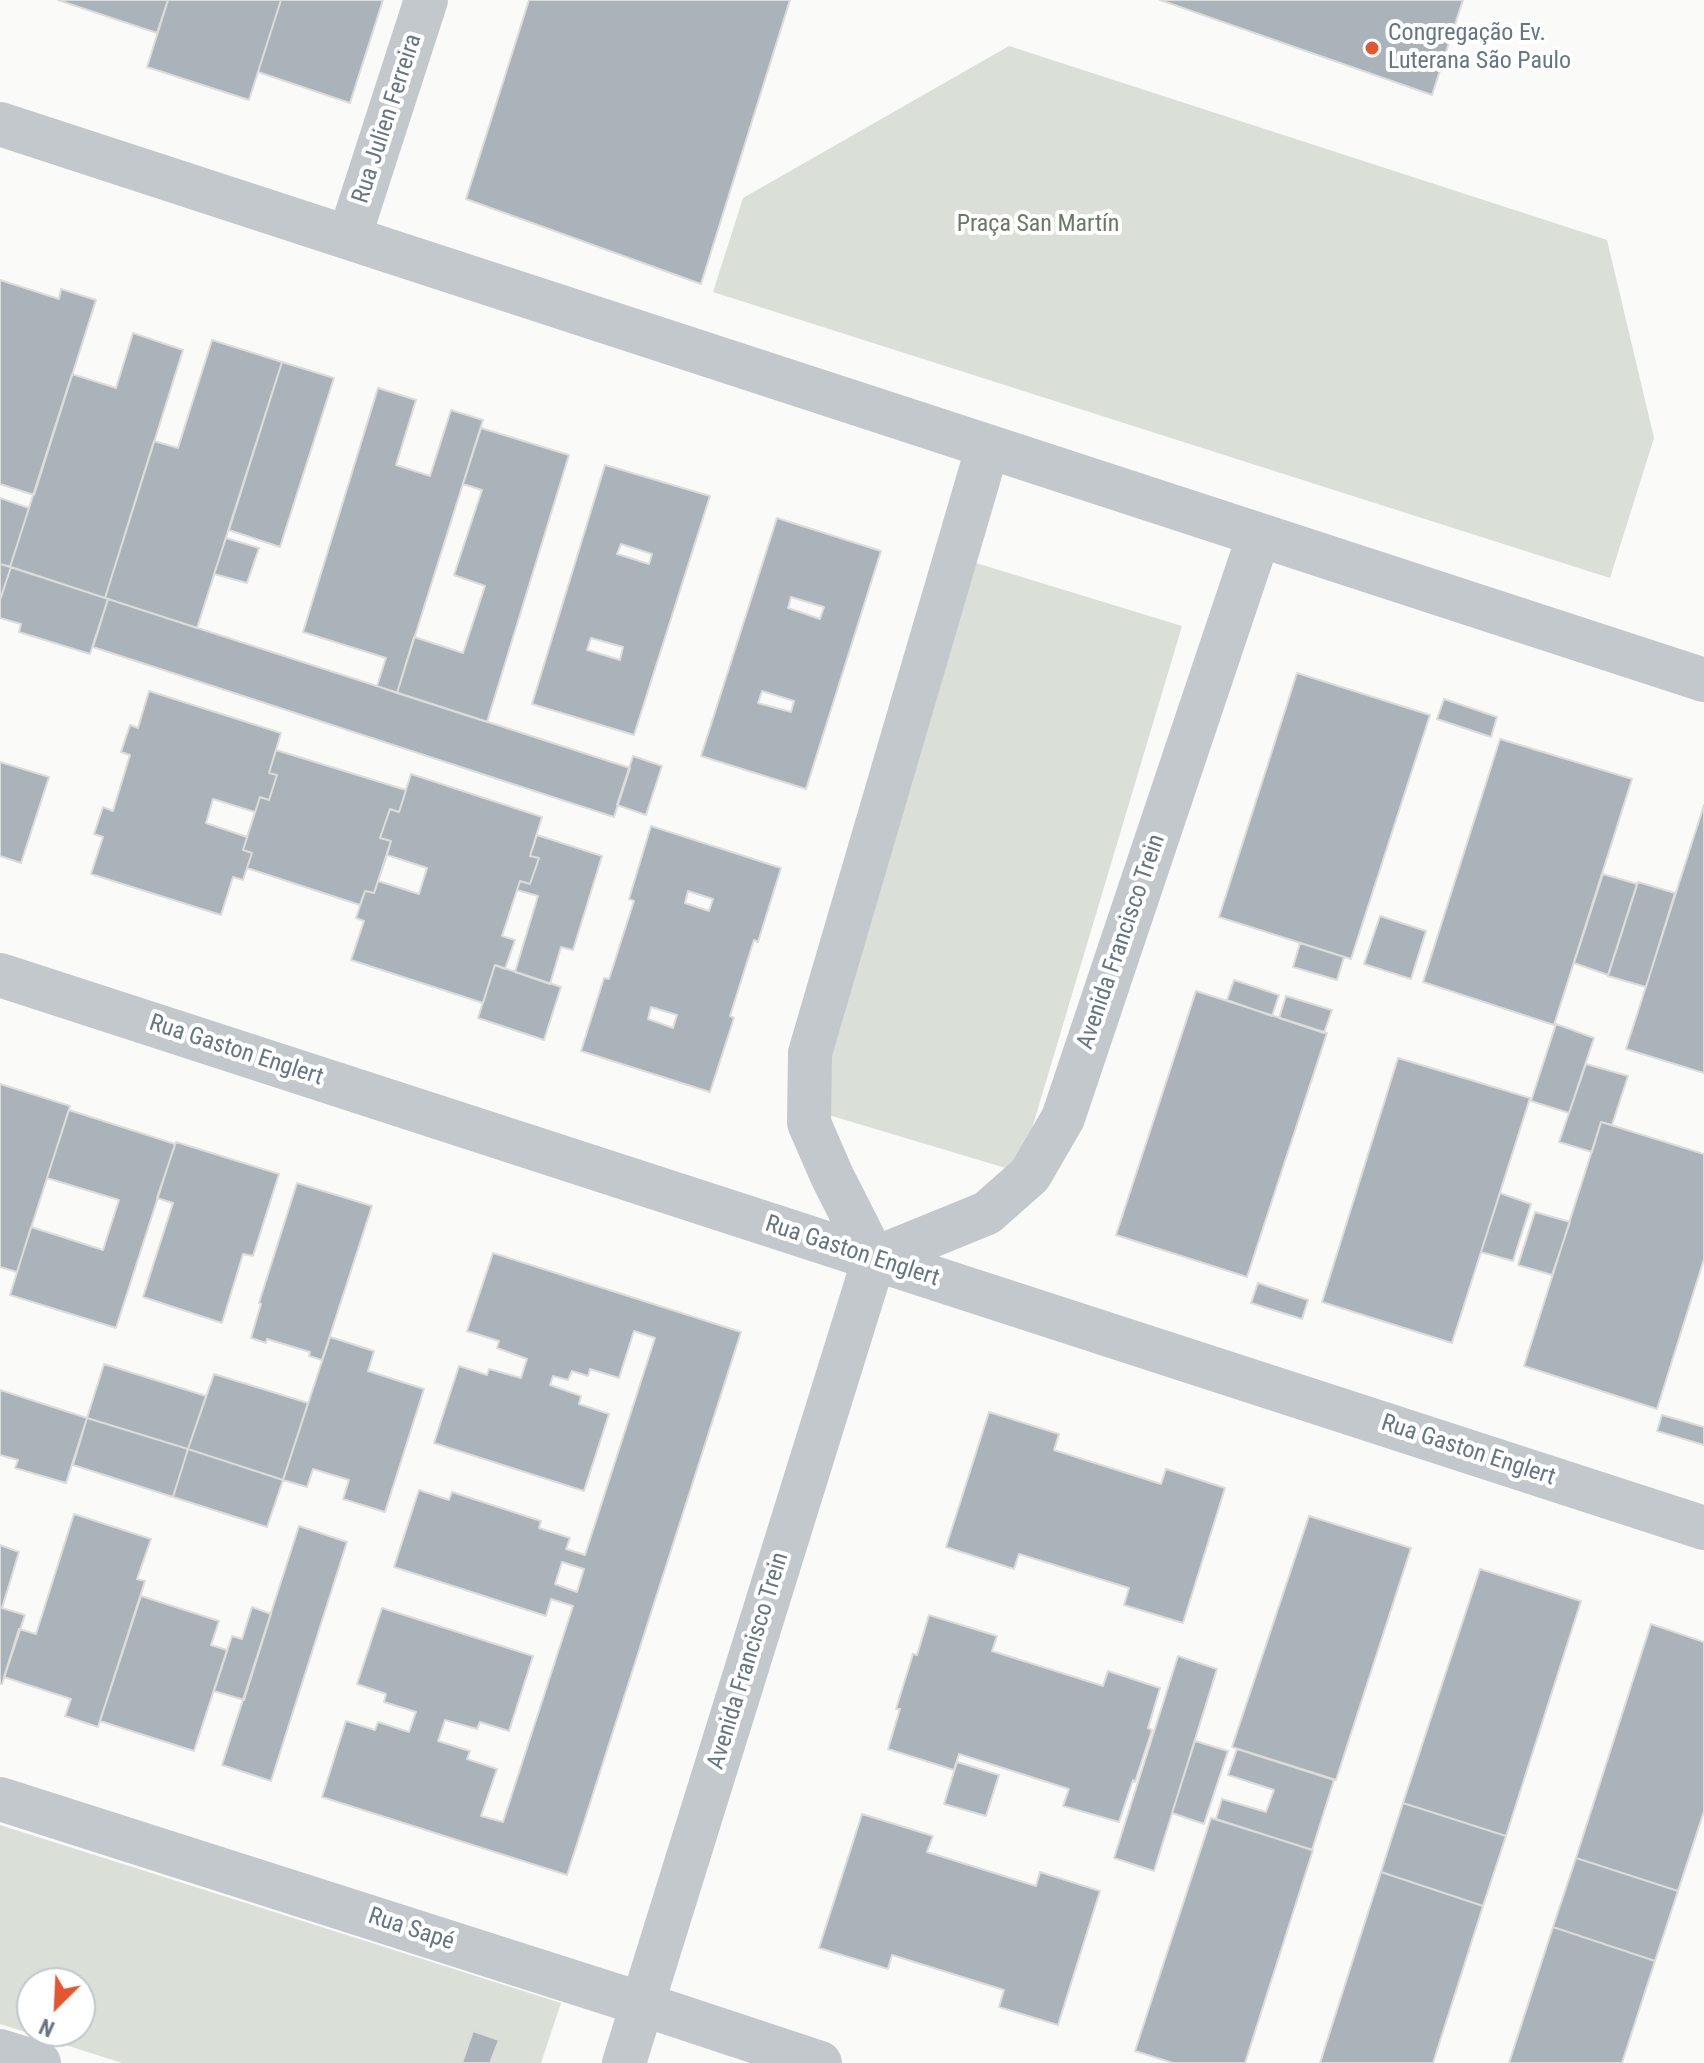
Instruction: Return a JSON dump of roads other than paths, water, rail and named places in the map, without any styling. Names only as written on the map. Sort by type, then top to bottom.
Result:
[{"type":"street","name":"Rua Julien Ferreira","points":[[349,238],[426,0]]},
{"type":"street","points":[[0,124],[1704,680]]},
{"type":"street","points":[[874,1259],[809,1123],[810,1053],[988,446]]},
{"type":"street","name":"Avenida Francisco Trein","points":[[624,2063],[874,1259],[987,1213],[1030,1175],[1063,1118],[1259,535]]},
{"type":"street","name":"Rua Gaston Englert","points":[[0,975],[1704,1528]]},
{"type":"street","name":"Rua Sapé","points":[[0,1799],[820,2063]]},
{"type":"street","points":[[0,2051],[39,2063]]},
{"type":"place","name":"Congregação Ev. Luterana São Paulo","points":[[1372,48]]},
{"type":"park label","name":"Praça San Martín","points":[[1038,225]]}]
